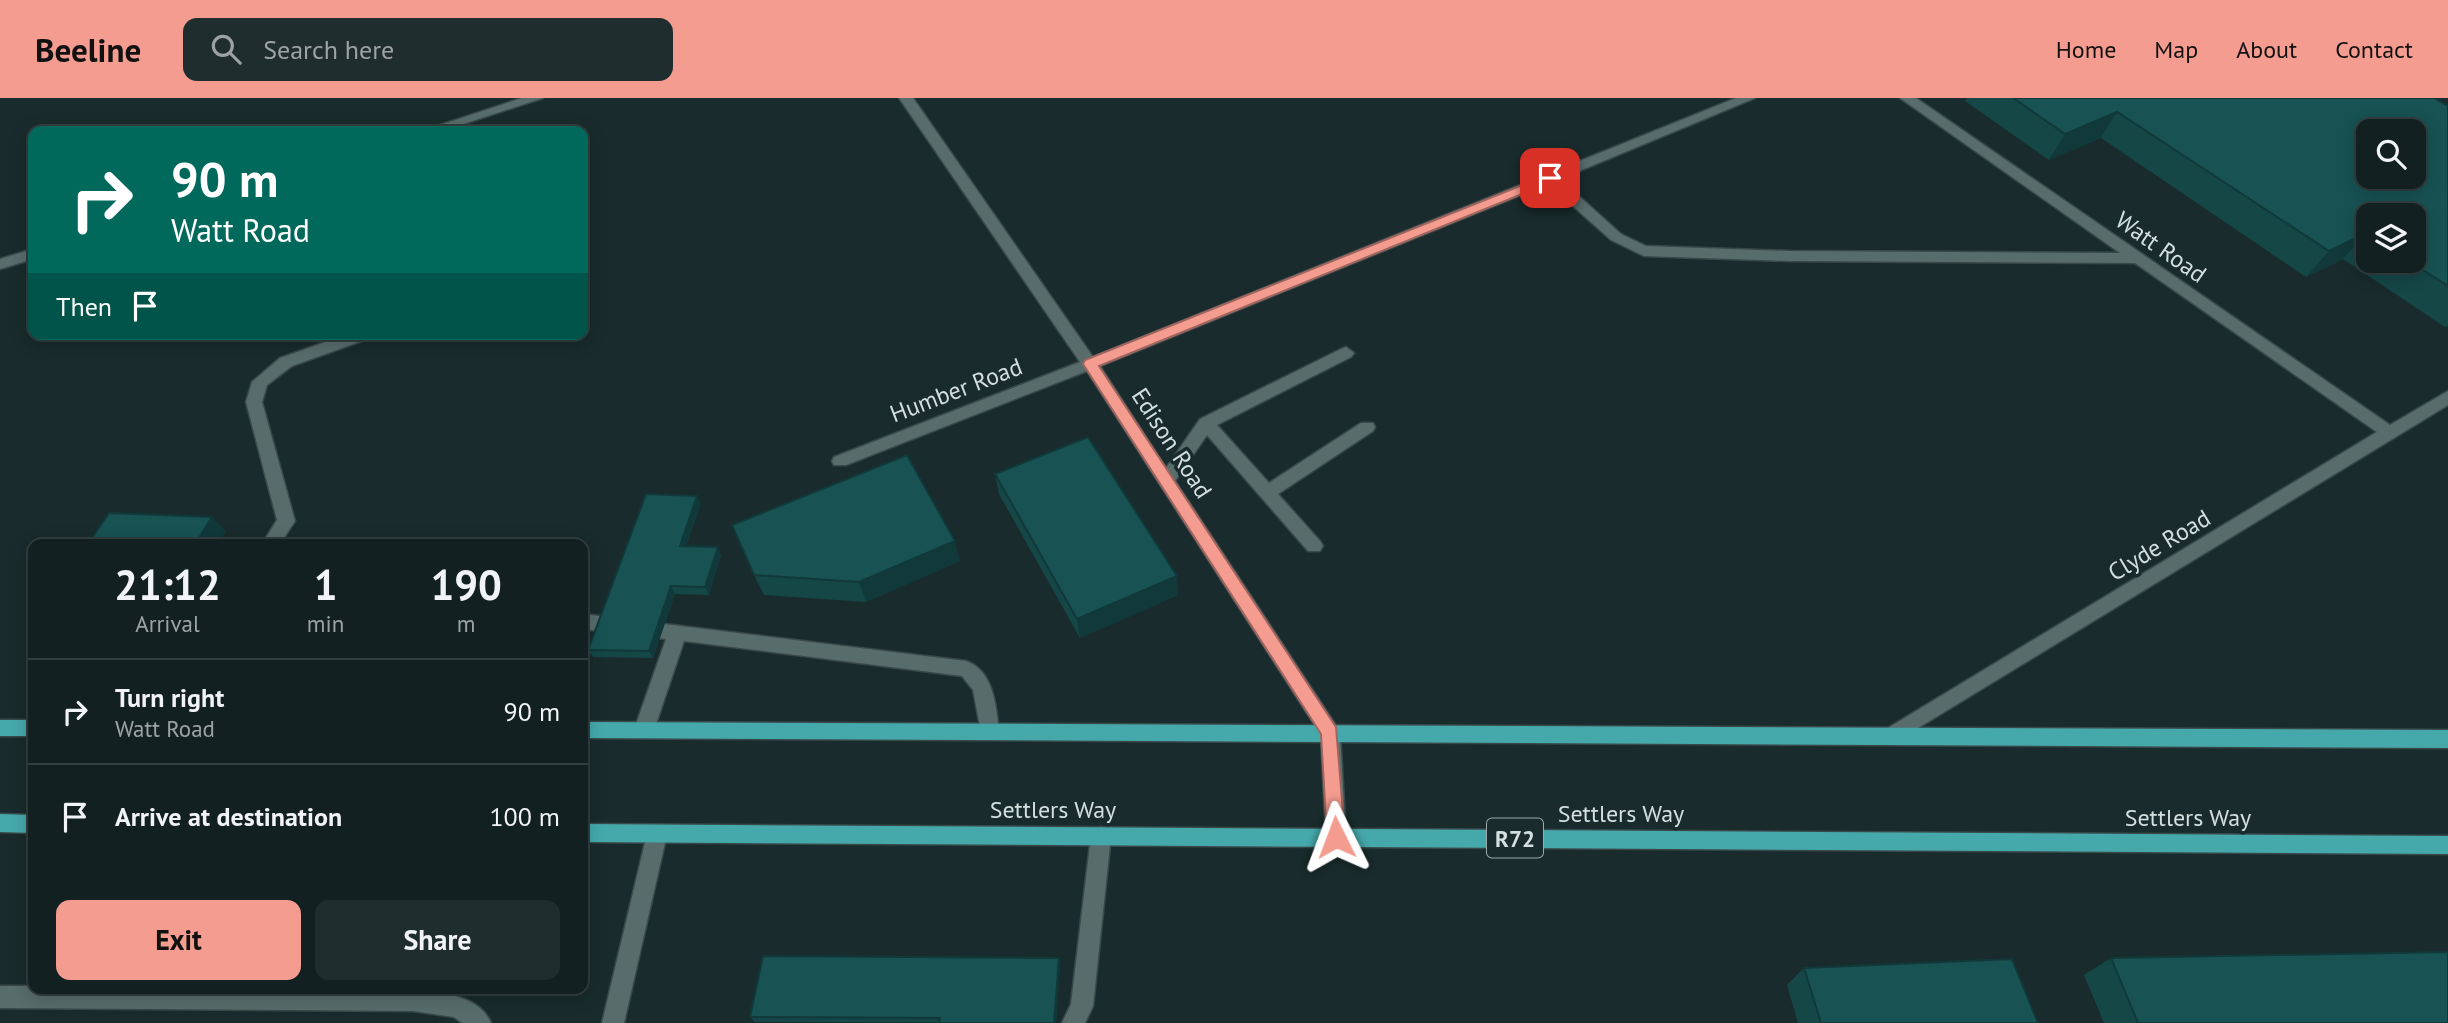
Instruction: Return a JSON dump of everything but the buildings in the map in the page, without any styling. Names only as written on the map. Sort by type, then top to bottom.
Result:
[{"type":"main road","points":[[0,728],[28,728]]},
{"type":"main road","points":[[588,730],[1895,734],[2448,739]]},
{"type":"main road","points":[[0,823],[28,824]]},
{"type":"main road","name":"Settlers Way","points":[[588,833],[2448,845]]},
{"type":"street","points":[[445,126],[536,98]]},
{"type":"street","name":"Edison Road","points":[[906,98],[1090,364],[1330,733],[1336,837]]},
{"type":"street","points":[[1090,364],[1748,98]]},
{"type":"street","name":"Watt Road","points":[[1907,98],[2390,433]]},
{"type":"street","points":[[1550,178],[1616,237],[1644,251],[1789,256],[2137,258]]},
{"type":"street","points":[[0,264],[28,256]]},
{"type":"street","points":[[274,539],[286,521],[254,402],[260,382],[286,362],[348,340]]},
{"type":"street","points":[[1167,480],[1206,423],[1346,353]]},
{"type":"street","name":"Humber Road","points":[[840,461],[1090,364]]},
{"type":"street","name":"Clyde Road","points":[[1895,734],[2448,397]]},
{"type":"street","points":[[1206,423],[1314,546]]},
{"type":"street","points":[[1268,493],[1367,427]]},
{"type":"street","points":[[588,622],[966,670],[978,678],[985,694],[989,731]]},
{"type":"street","points":[[644,730],[678,632]]},
{"type":"street","points":[[613,1023],[656,834]]},
{"type":"street","points":[[1073,1023],[1082,1006],[1087,939],[1101,836]]},
{"type":"street","points":[[0,997],[413,1000],[458,1007],[481,1023]]},
{"type":"route","points":[[1336,837],[1330,733],[1090,364],[1550,178]]}]
